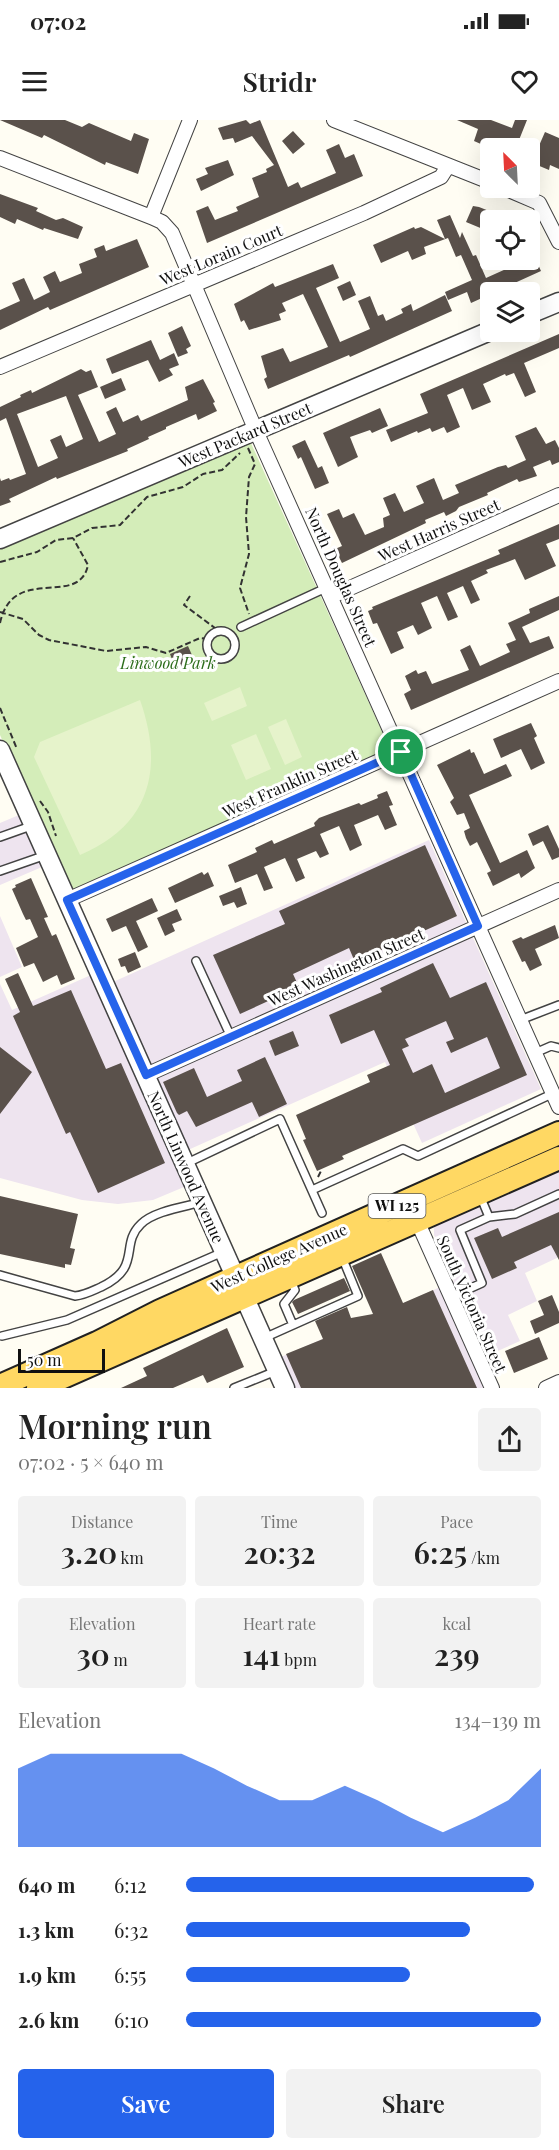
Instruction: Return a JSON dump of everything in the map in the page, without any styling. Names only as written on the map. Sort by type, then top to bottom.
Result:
[{"type":"main road","name":"West College Avenue","points":[[0,1386],[239,1288],[290,1277],[341,1255],[412,1211],[559,1133]]},
{"type":"main road","name":"West College Avenue","points":[[38,1388],[239,1288],[365,1220],[479,1194],[559,1158]]},
{"type":"main road","points":[[341,1255],[343,1245],[365,1220]]},
{"type":"street","points":[[152,217],[190,120]]},
{"type":"street","points":[[334,120],[480,178]]},
{"type":"street","name":"North Douglas Street","points":[[0,158],[152,217],[162,222],[172,232],[252,441],[330,592],[520,1020],[557,1097]]},
{"type":"street","name":"West Lorain Court","points":[[0,367],[441,177],[448,166]]},
{"type":"street","points":[[530,198],[544,208],[559,242]]},
{"type":"street","points":[[540,310],[559,302]]},
{"type":"street","name":"West Packard Street","points":[[0,539],[252,441],[480,336]]},
{"type":"street","name":"West Harris Street","points":[[330,592],[559,495]]},
{"type":"street","name":"West Franklin Street","points":[[67,900],[559,681]]},
{"type":"street","name":"North Linwood Avenue","points":[[0,750],[285,1388]]},
{"type":"street","name":"West Washington Street","points":[[146,1075],[559,890]]},
{"type":"street","name":"South Victoria Street","points":[[412,1211],[492,1388]]},
{"type":"street","points":[[546,1388],[559,1382]]},
{"type":"lane","points":[[241,627],[234,639],[233,652],[221,659],[209,653],[208,639],[221,631],[241,627],[330,592]]},
{"type":"lane","points":[[221,631],[234,639]]},
{"type":"lane","points":[[0,837],[34,825]]},
{"type":"lane","points":[[0,871],[47,854]]},
{"type":"lane","points":[[196,961],[231,1037]]},
{"type":"lane","points":[[520,1020],[559,1005]]},
{"type":"lane","points":[[535,1053],[551,1046],[559,1048]]},
{"type":"lane","points":[[312,1191],[403,1149],[418,1156],[557,1097]]},
{"type":"lane","points":[[185,1164],[280,1119],[322,1214]]},
{"type":"lane","points":[[479,1194],[489,1217]]},
{"type":"lane","points":[[451,1297],[482,1283],[460,1230],[489,1217],[515,1214],[559,1194]]},
{"type":"lane","points":[[0,1275],[75,1296],[83,1295],[116,1280],[124,1271],[134,1233],[141,1224],[149,1218],[202,1202]]},
{"type":"lane","points":[[2,1336],[76,1316],[224,1252]]},
{"type":"lane","points":[[262,1338],[358,1296],[341,1255]]},
{"type":"lane","points":[[290,1277],[295,1290],[284,1304],[293,1325]]},
{"type":"lane","points":[[234,1388],[248,1385],[277,1371]]},
{"type":"path","points":[[252,441],[249,449],[255,464],[249,477],[246,517],[249,554],[240,588],[252,622]]},
{"type":"path","points":[[0,562],[37,552],[56,540],[73,538],[93,528],[120,525],[147,497],[183,487],[203,474],[222,470],[240,453],[249,449]]},
{"type":"path","points":[[0,624],[1,612],[9,601],[22,593],[51,586],[66,587],[81,580],[88,565],[82,550],[73,538]]},
{"type":"path","points":[[190,596],[184,605],[221,631]]},
{"type":"path","points":[[1,612],[23,619],[39,635],[49,640],[106,651],[146,647],[166,653],[200,638],[208,639]]},
{"type":"shaded area","points":[[19,815],[42,867],[0,885],[0,823]]},
{"type":"shaded area","points":[[429,840],[541,1089],[422,1143],[385,1062],[188,1150],[113,982]]},
{"type":"shaded area","points":[[0,916],[22,967],[0,977]]},
{"type":"shaded area","points":[[91,975],[184,1187],[153,1200],[118,1204],[82,1200],[0,1178],[0,984],[12,1010]]},
{"type":"shaded area","points":[[559,1165],[559,1257],[525,1273],[537,1301],[508,1315],[520,1341],[473,1362],[485,1388],[295,1388],[281,1357],[454,1281],[434,1235],[434,1225]]},
{"type":"green space","name":"Linwood Park","points":[[250,441],[390,749],[69,891],[0,735],[0,547]]},
{"type":"green space","points":[[240,687],[247,706],[212,721],[204,703]]},
{"type":"green space","points":[[140,700],[151,749],[146,792],[137,811],[123,828],[104,843],[80,855],[34,757],[40,742]]},
{"type":"green space","points":[[286,719],[302,757],[285,765],[268,727]]},
{"type":"green space","points":[[256,734],[271,769],[246,780],[231,745]]},
{"type":"building","points":[[0,120],[65,120],[82,127],[89,123],[131,141],[134,133],[149,139],[138,174],[106,162],[105,165],[44,135],[42,138]]},
{"type":"building","points":[[246,120],[250,124],[260,120],[288,187],[298,182],[301,188],[336,173],[326,150],[339,144],[345,158],[354,154],[363,176],[207,243],[196,211],[208,206],[215,220],[238,211],[236,207],[259,197],[252,178],[267,172],[266,169],[274,165],[252,136],[235,143],[233,138],[223,140],[218,128]]},
{"type":"building","points":[[457,120],[491,120],[512,128],[515,120],[527,120],[520,138],[480,138],[480,144],[474,141],[478,129]]},
{"type":"building","points":[[293,131],[305,144],[293,154],[282,141]]},
{"type":"building","points":[[545,132],[559,138],[559,169],[550,165],[549,170],[540,166],[540,143]]},
{"type":"building","points":[[228,160],[234,175],[201,191],[196,179],[208,174],[205,168]]},
{"type":"building","points":[[0,194],[38,208],[36,211],[56,220],[63,218],[83,227],[78,239],[44,228],[43,230],[17,219],[15,224],[0,217]]},
{"type":"building","points":[[473,206],[487,210],[480,210],[480,228],[466,222]]},
{"type":"building","points":[[450,215],[460,238],[462,232],[473,256],[476,255],[480,270],[483,270],[486,278],[504,270],[540,269],[541,271],[517,282],[480,282],[480,299],[471,303],[467,292],[448,300],[445,292],[472,280],[461,255],[456,257],[448,238],[424,247],[426,254],[412,260],[408,251],[381,263],[373,245],[414,227],[415,229],[421,227],[445,239],[437,220]]},
{"type":"building","points":[[137,239],[149,267],[50,310],[48,307],[0,330],[0,310],[20,301],[12,283],[24,278],[34,300],[50,292],[43,277],[55,271],[60,282],[82,273],[79,264],[97,257],[94,249],[104,245],[106,251]]},
{"type":"building","points":[[333,264],[339,278],[316,288],[340,342],[370,329],[358,301],[370,296],[378,316],[383,314],[386,321],[403,313],[401,309],[411,304],[413,311],[445,295],[452,311],[350,357],[349,355],[268,389],[264,379],[267,377],[261,356],[283,348],[290,362],[328,347],[303,294],[282,303],[286,311],[279,314],[281,320],[249,330],[244,320],[241,322],[234,304],[273,283],[275,287]]},
{"type":"building","points":[[350,281],[356,295],[343,301],[337,287]]},
{"type":"building","points":[[182,326],[191,346],[186,349],[188,353],[178,357],[168,333]]},
{"type":"building","points":[[559,334],[559,348],[524,363],[536,392],[525,397],[514,373],[506,376],[505,374],[483,384],[491,402],[472,410],[463,388],[447,395],[460,427],[447,433],[444,427],[432,432],[430,428],[391,442],[386,430],[428,413],[420,394]]},
{"type":"building","points":[[151,340],[160,360],[174,353],[179,365],[169,369],[173,375],[159,382],[148,360],[112,374],[106,359]]},
{"type":"building","points":[[81,369],[86,372],[91,370],[98,387],[78,395],[99,442],[116,434],[106,412],[116,407],[123,422],[138,415],[141,421],[188,400],[185,387],[203,379],[217,411],[198,420],[196,414],[166,427],[148,437],[149,439],[127,449],[128,451],[57,479],[56,477],[9,499],[11,502],[0,506],[0,478],[1,481],[9,478],[10,480],[26,474],[6,418],[0,421],[0,407],[31,390],[32,393]],"holes":[[[66,396],[83,439],[66,447],[61,435],[50,440],[58,458],[38,467],[17,414]]]},
{"type":"building","points":[[121,378],[126,390],[105,399],[100,387]]},
{"type":"building","points":[[380,408],[388,426],[372,433],[370,430],[350,437],[358,457],[338,467],[323,433]]},
{"type":"building","points":[[536,427],[546,444],[555,440],[559,448],[559,462],[552,465],[550,460],[533,467],[537,476],[519,482],[517,479],[487,493],[488,495],[459,507],[446,516],[444,512],[425,520],[426,523],[342,563],[335,549],[342,546],[327,514],[339,509],[343,518],[354,513],[365,535],[384,527],[383,518],[390,515],[383,498],[395,493],[404,512],[424,503],[416,486],[434,478],[443,500],[459,493],[455,485],[498,467],[506,465],[508,468],[526,460],[515,436]]},
{"type":"building","points":[[305,440],[318,468],[322,466],[329,483],[315,489],[301,457],[298,459],[292,446]]},
{"type":"building","points":[[559,524],[559,539],[546,544],[556,566],[525,580],[515,559],[486,570],[488,573],[471,581],[480,600],[471,604],[463,586],[447,593],[458,617],[448,621],[437,596],[421,603],[432,628],[418,635],[413,625],[397,632],[404,648],[391,654],[377,623],[373,624],[368,611],[373,609],[372,607],[500,554],[498,550]]},
{"type":"building","points":[[559,596],[559,610],[522,627],[530,643],[549,636],[554,648],[411,710],[404,694],[411,690],[405,676],[416,670],[418,674],[426,671],[432,684],[469,670],[460,650],[470,645],[480,666],[510,652],[506,644],[516,640],[508,623],[530,613],[529,609]]},
{"type":"building","points":[[188,646],[195,662],[176,670],[170,654]]},
{"type":"building","points":[[531,723],[537,736],[534,738],[545,763],[531,770],[521,749],[501,758],[493,739]]},
{"type":"building","points":[[470,749],[471,753],[474,752],[484,774],[506,764],[512,776],[469,795],[500,863],[527,850],[535,868],[521,878],[519,873],[493,886],[487,873],[491,871],[477,842],[470,846],[464,831],[470,828],[464,813],[457,815],[450,802],[454,798],[437,765]]},
{"type":"building","points":[[387,791],[393,805],[389,806],[397,825],[385,830],[378,815],[354,825],[362,845],[350,851],[339,826],[320,834],[329,854],[320,858],[316,851],[297,859],[305,878],[296,882],[285,858],[264,867],[273,888],[264,891],[257,874],[235,883],[228,865],[257,852],[255,848],[272,840],[274,844],[315,826],[314,823],[319,818],[359,803],[361,805],[378,798],[377,795]]},
{"type":"building","points":[[548,825],[559,849],[559,857],[552,860],[543,841],[533,846],[528,834]]},
{"type":"building","points":[[425,845],[457,916],[355,962],[349,948],[293,974],[299,987],[240,1014],[213,955],[285,924],[279,911]]},
{"type":"building","points":[[202,872],[204,875],[208,872],[214,886],[175,903],[168,888]]},
{"type":"building","points":[[31,878],[48,917],[44,918],[52,936],[56,934],[75,979],[61,985],[57,975],[43,982],[34,963],[24,967],[16,948],[38,937],[30,919],[26,920],[12,889],[16,887],[15,885]]},
{"type":"building","points":[[241,887],[247,904],[237,908],[234,902],[223,906],[219,896]]},
{"type":"building","points":[[152,898],[158,911],[136,921],[148,947],[138,952],[126,926],[112,932],[106,919]]},
{"type":"building","points":[[177,909],[182,920],[172,924],[175,931],[165,936],[157,918]]},
{"type":"building","points":[[555,925],[559,938],[535,949],[542,965],[530,971],[525,961],[522,962],[512,941],[521,937],[523,939]]},
{"type":"building","points":[[135,952],[141,967],[128,973],[125,966],[121,967],[118,959]]},
{"type":"building","points":[[433,963],[450,998],[486,982],[527,1075],[342,1156],[344,1159],[317,1171],[303,1140],[306,1139],[296,1115],[370,1082],[367,1075],[390,1065],[374,1030],[341,1044],[329,1015],[382,992],[380,988]],"holes":[[[446,1021],[454,1039],[446,1042],[451,1053],[487,1037],[500,1068],[445,1093],[432,1064],[413,1073],[402,1049],[409,1046],[405,1039]]]},
{"type":"building","points":[[18,973],[33,1006],[71,990],[106,1069],[121,1063],[165,1163],[98,1193],[70,1132],[66,1134],[13,1016],[20,1012],[5,979]]},
{"type":"building","points":[[293,1031],[299,1046],[275,1056],[269,1041]]},
{"type":"building","points":[[0,1047],[32,1072],[0,1114]]},
{"type":"building","points":[[265,1057],[287,1104],[259,1117],[252,1102],[196,1127],[187,1111],[179,1115],[177,1113],[163,1082],[194,1068],[207,1097],[242,1081],[237,1070]]},
{"type":"building","points":[[0,1196],[78,1214],[70,1248],[75,1249],[71,1265],[65,1264],[65,1268],[0,1254]]},
{"type":"building","points":[[559,1212],[559,1260],[551,1245],[514,1262],[517,1268],[492,1279],[474,1238],[498,1228],[502,1237]]},
{"type":"building","points":[[381,1253],[403,1303],[433,1290],[477,1388],[301,1388],[286,1354],[323,1339],[315,1321],[347,1307],[351,1318],[373,1314],[352,1266]]},
{"type":"building","points":[[344,1278],[350,1291],[298,1314],[292,1302],[294,1300]]},
{"type":"building","points":[[552,1295],[559,1312],[559,1323],[535,1334],[530,1321],[544,1315],[538,1301]]},
{"type":"building","points":[[227,1328],[244,1367],[207,1383],[203,1375],[173,1388],[121,1388],[147,1376],[143,1368]]},
{"type":"building","points":[[539,1337],[548,1359],[514,1373],[505,1351]]},
{"type":"route","points":[[401,752],[478,926],[146,1075],[67,900],[401,752]]}]
